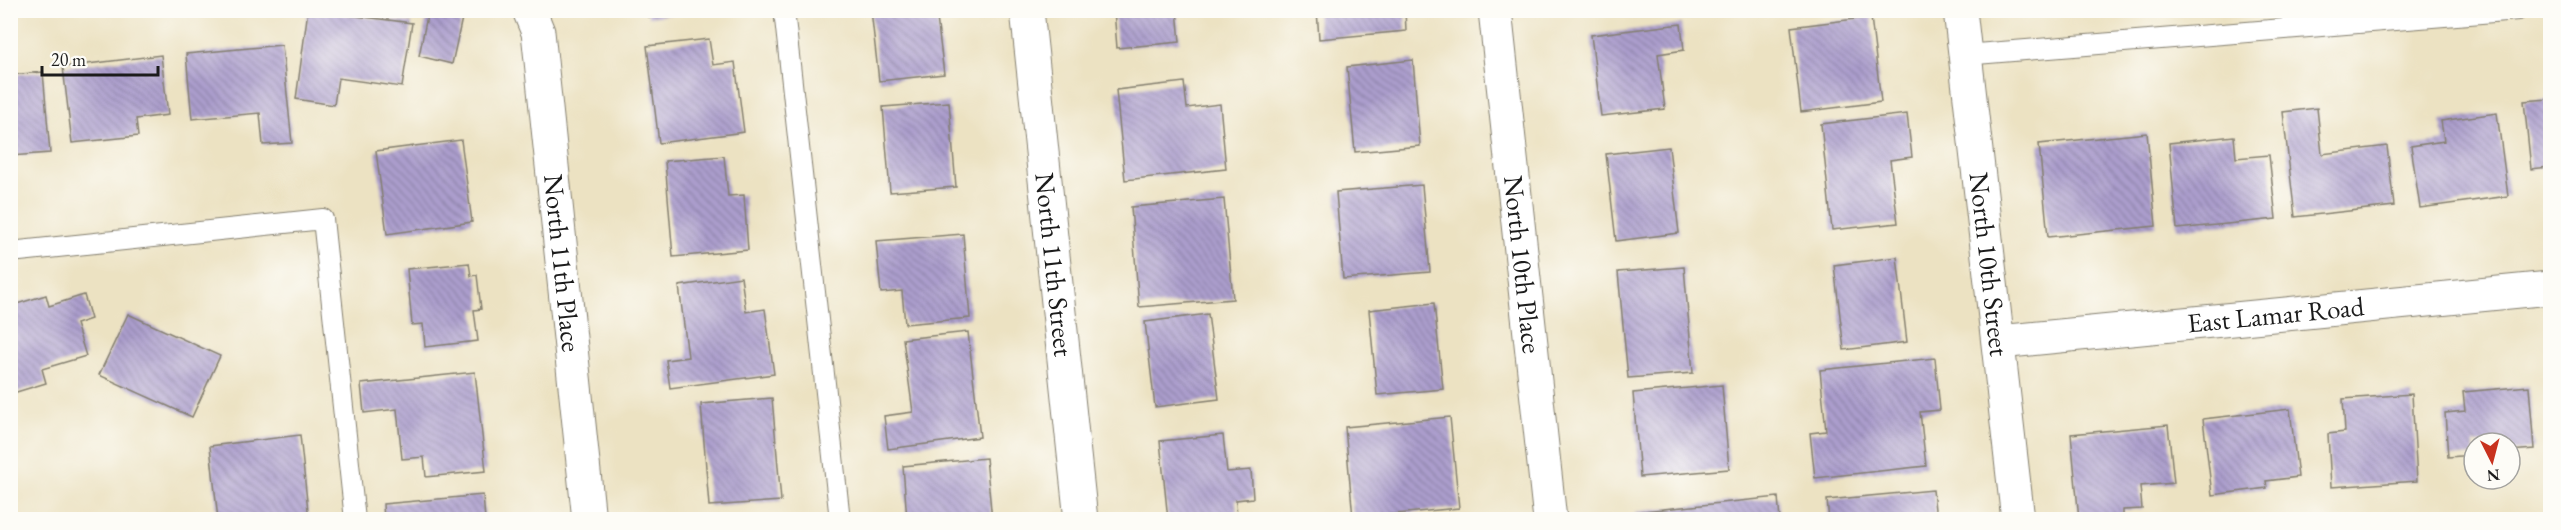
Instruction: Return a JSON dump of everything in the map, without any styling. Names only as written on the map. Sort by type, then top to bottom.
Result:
[{"type":"street","name":"North 11th Place","points":[[529,10],[538,32],[588,519]]},
{"type":"street","name":"North 11th Street","points":[[1026,10],[1081,519]]},
{"type":"street","name":"North 10th Place","points":[[1495,10],[1550,519]]},
{"type":"street","name":"North 10th Street","points":[[1960,10],[2018,519]]},
{"type":"street","name":"East Lamar Road","points":[[1999,342],[2550,288]]},
{"type":"lane","points":[[784,10],[840,519]]},
{"type":"lane","points":[[1964,55],[2518,10]]},
{"type":"lane","points":[[10,252],[323,219],[355,519]]},
{"type":"building","points":[[308,10],[412,23],[402,87],[338,78],[334,105],[296,99]]},
{"type":"building","points":[[648,10],[692,10],[692,12],[648,17]]},
{"type":"building","points":[[871,10],[936,10],[944,74],[879,81]]},
{"type":"building","points":[[1114,10],[1177,10],[1180,42],[1117,48]]},
{"type":"building","points":[[1317,10],[1405,10],[1406,31],[1319,39]]},
{"type":"building","points":[[428,11],[462,18],[452,64],[419,56]]},
{"type":"building","points":[[1871,17],[1881,102],[1801,112],[1791,27]]},
{"type":"building","points":[[1681,24],[1684,50],[1658,54],[1665,109],[1601,116],[1591,35]]},
{"type":"building","points":[[709,39],[713,65],[735,62],[744,132],[659,143],[647,46]]},
{"type":"building","points":[[282,45],[292,143],[263,145],[260,113],[192,119],[186,54]]},
{"type":"building","points":[[161,55],[168,115],[136,119],[138,136],[72,143],[63,67]]},
{"type":"building","points":[[1413,60],[1420,146],[1355,152],[1347,67]]},
{"type":"building","points":[[43,72],[50,153],[10,156],[10,75]]},
{"type":"building","points":[[1184,82],[1187,108],[1220,104],[1226,169],[1125,180],[1116,90]]},
{"type":"building","points":[[2550,99],[2550,167],[2531,169],[2524,101]]},
{"type":"building","points":[[949,102],[956,187],[890,192],[883,107]]},
{"type":"building","points":[[2317,108],[2322,154],[2387,146],[2394,206],[2295,217],[2283,112]]},
{"type":"building","points":[[2497,113],[2508,196],[2420,208],[2411,146],[2444,141],[2441,121]]},
{"type":"building","points":[[1907,114],[1912,157],[1890,160],[1898,223],[1832,230],[1821,124]]},
{"type":"building","points":[[2147,133],[2156,226],[2048,237],[2039,144]]},
{"type":"building","points":[[2234,136],[2236,158],[2269,155],[2276,219],[2177,229],[2169,143]]},
{"type":"building","points":[[461,140],[472,222],[387,234],[376,151]]},
{"type":"building","points":[[1669,147],[1679,233],[1616,241],[1606,154]]},
{"type":"building","points":[[724,156],[728,196],[744,195],[748,250],[673,257],[665,161]]},
{"type":"building","points":[[1422,185],[1430,272],[1343,279],[1336,192]]},
{"type":"building","points":[[1224,199],[1233,299],[1139,307],[1131,207]]},
{"type":"building","points":[[963,234],[970,318],[905,324],[902,291],[881,293],[876,241]]},
{"type":"building","points":[[1897,257],[1907,342],[1844,350],[1834,265]]},
{"type":"building","points":[[469,263],[471,276],[477,275],[481,309],[474,310],[478,341],[425,347],[423,324],[412,325],[407,269]]},
{"type":"building","points":[[1684,267],[1693,373],[1628,378],[1618,272]]},
{"type":"building","points":[[741,277],[746,312],[765,309],[774,374],[670,388],[666,360],[688,357],[679,286]]},
{"type":"building","points":[[46,295],[49,306],[84,295],[91,319],[76,324],[86,356],[42,369],[46,383],[10,394],[10,306]]},
{"type":"building","points":[[1434,303],[1443,389],[1377,395],[1369,310]]},
{"type":"building","points":[[128,314],[220,356],[192,417],[99,375]]},
{"type":"building","points":[[1208,314],[1219,399],[1155,407],[1145,322]]},
{"type":"building","points":[[968,332],[980,437],[888,449],[884,416],[913,412],[903,339]]},
{"type":"building","points":[[1935,358],[1940,410],[1920,412],[1926,466],[1815,478],[1810,433],[1826,431],[1820,370]]},
{"type":"building","points":[[475,372],[486,471],[426,477],[424,457],[402,459],[397,409],[364,413],[361,384]]},
{"type":"building","points":[[1722,385],[1729,469],[1640,477],[1633,393]]},
{"type":"building","points":[[2529,386],[2534,449],[2522,450],[2522,431],[2462,431],[2462,456],[2448,457],[2445,413],[2465,411],[2463,392]]},
{"type":"building","points":[[2412,394],[2417,481],[2331,487],[2328,434],[2345,432],[2343,399]]},
{"type":"building","points":[[772,398],[781,501],[709,506],[701,404]]},
{"type":"building","points":[[2290,409],[2298,477],[2266,481],[2267,488],[2212,495],[2203,419]]},
{"type":"building","points":[[1450,417],[1459,508],[1353,518],[1345,427]]},
{"type":"building","points":[[2168,425],[2174,483],[2140,486],[2142,509],[2123,510],[2123,520],[2079,520],[2071,434]]},
{"type":"building","points":[[300,435],[309,520],[218,520],[210,446]]},
{"type":"building","points":[[1223,435],[1227,472],[1251,470],[1253,498],[1236,500],[1237,519],[1168,520],[1160,441]]},
{"type":"building","points":[[986,458],[992,520],[907,520],[903,466]]},
{"type":"building","points":[[1933,490],[1936,520],[1829,520],[1827,500]]},
{"type":"building","points":[[483,495],[485,520],[384,520],[383,504]]},
{"type":"building","points":[[1778,497],[1780,520],[1636,520],[1635,512]]}]
